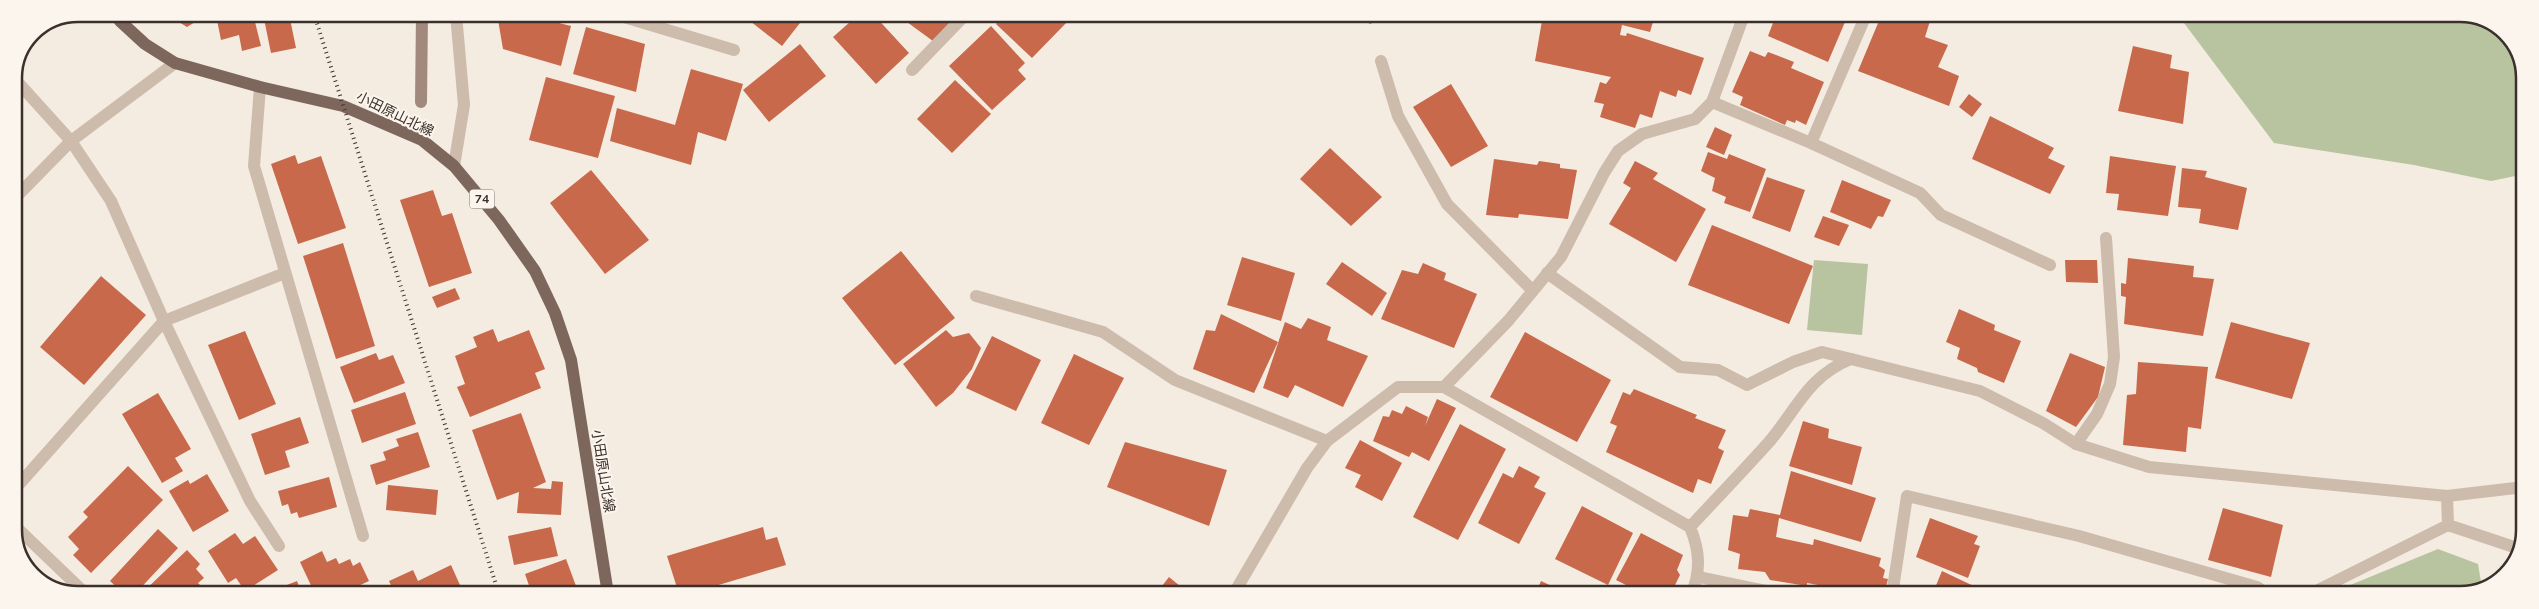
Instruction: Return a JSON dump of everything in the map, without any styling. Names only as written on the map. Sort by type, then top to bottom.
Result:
[{"type":"main road","name":"小田原山北線","points":[[121,22],[145,44],[175,63],[260,87],[344,106],[422,140],[454,166],[499,220],[535,271],[555,313],[571,360],[607,586]]},
{"type":"main road","name":"小田原山北線","points":[[421,102],[422,22]]},
{"type":"street","points":[[454,166],[464,105],[457,22]]},
{"type":"street","points":[[641,22],[734,50]]},
{"type":"street","points":[[912,70],[958,22]]},
{"type":"street","points":[[1444,387],[1508,321],[1561,257],[1604,173],[1618,151],[1642,134],[1695,119],[1712,102],[1741,22]]},
{"type":"street","points":[[1811,143],[1863,22]]},
{"type":"street","points":[[1380,61],[1398,116],[1447,204],[1532,290]]},
{"type":"street","points":[[22,191],[71,141],[175,63]]},
{"type":"street","points":[[22,87],[71,141],[111,201],[164,321],[250,501],[279,546]]},
{"type":"street","points":[[260,87],[254,166],[363,536]]},
{"type":"street","points":[[1712,102],[1811,143],[1920,193],[1941,215],[2050,265]]},
{"type":"street","points":[[2076,444],[2097,414],[2110,384],[2114,357],[2106,238]]},
{"type":"street","points":[[23,480],[164,321],[286,273]]},
{"type":"street","points":[[1547,273],[1680,367],[1718,370],[1747,385],[1793,362],[1822,352],[1980,391],[2043,423],[2076,444],[2149,467],[2447,496],[2516,489]]},
{"type":"street","points":[[976,296],[1103,332],[1175,380],[1327,442]]},
{"type":"street","points":[[1690,528],[1770,441],[1817,378],[1833,366],[1851,359]]},
{"type":"street","points":[[1238,586],[1307,468],[1327,442],[1398,387],[1444,387],[1690,528],[1696,542],[1699,577],[1695,586]]},
{"type":"street","points":[[1893,586],[1907,496],[2079,536],[2250,586]]},
{"type":"street","points":[[2447,496],[2448,525]]},
{"type":"street","points":[[2326,586],[2448,525],[2514,547]]},
{"type":"street","points":[[23,534],[78,586]]},
{"type":"street","points":[[1699,577],[1742,586]]},
{"type":"green space","points":[[2183,22],[2460,22],[2478,25],[2494,34],[2503,42],[2512,57],[2516,75],[2516,176],[2491,181],[2414,165],[2274,143]]},
{"type":"green space","points":[[1814,260],[1868,264],[1862,335],[1807,330]]},
{"type":"green space","points":[[2438,549],[2478,564],[2481,583],[2460,586],[2348,586]]},
{"type":"building","points":[[179,22],[195,22],[187,27]]},
{"type":"building","points":[[217,22],[255,22],[261,46],[242,51],[239,35],[221,40]]},
{"type":"building","points":[[265,22],[291,22],[296,48],[271,53]]},
{"type":"building","points":[[498,22],[555,22],[571,26],[561,66],[503,49]]},
{"type":"building","points":[[751,22],[801,22],[782,46]]},
{"type":"building","points":[[850,22],[880,22],[909,53],[876,84],[833,37]]},
{"type":"building","points":[[907,22],[954,22],[937,44]]},
{"type":"building","points":[[998,22],[1067,22],[1032,58],[996,24]]},
{"type":"building","points":[[1542,22],[1653,22],[1650,32],[1622,25],[1620,35],[1626,36],[1627,33],[1704,58],[1691,95],[1678,90],[1676,97],[1660,91],[1652,118],[1640,114],[1635,128],[1600,117],[1604,104],[1594,102],[1600,82],[1606,84],[1611,77],[1535,61]]},
{"type":"building","points":[[1773,22],[1845,22],[1828,62],[1768,36]]},
{"type":"building","points":[[1878,22],[1930,22],[1925,37],[1948,45],[1938,67],[1959,76],[1949,106],[1858,71]]},
{"type":"building","points":[[991,26],[1025,63],[1018,70],[1026,79],[992,110],[949,66]]},
{"type":"building","points":[[586,27],[645,44],[636,92],[573,74]]},
{"type":"building","points":[[800,44],[826,76],[769,122],[743,90]]},
{"type":"building","points":[[2133,46],[2172,55],[2170,68],[2189,72],[2183,124],[2118,111]]},
{"type":"building","points":[[1750,51],[1765,57],[1768,52],[1794,62],[1791,68],[1824,82],[1806,125],[1796,120],[1795,123],[1787,120],[1785,125],[1740,105],[1743,97],[1732,92]]},
{"type":"building","points":[[691,69],[743,84],[726,141],[698,132],[691,165],[610,141],[617,108],[675,125]]},
{"type":"building","points":[[546,77],[615,96],[598,158],[529,140]]},
{"type":"building","points":[[955,80],[991,114],[952,153],[917,119]]},
{"type":"building","points":[[1451,84],[1488,146],[1451,167],[1413,107]]},
{"type":"building","points":[[1969,94],[1982,104],[1972,117],[1959,107]]},
{"type":"building","points":[[1990,116],[2054,148],[2048,158],[2065,166],[2050,194],[1972,159]]},
{"type":"building","points":[[1715,127],[1732,135],[1724,155],[1706,147]]},
{"type":"building","points":[[1330,148],[1382,197],[1351,226],[1300,179]]},
{"type":"building","points":[[1708,152],[1727,159],[1729,154],[1766,169],[1750,212],[1724,203],[1726,197],[1712,191],[1715,178],[1701,171]]},
{"type":"building","points":[[295,155],[298,164],[321,156],[346,228],[298,244],[271,164]]},
{"type":"building","points":[[2110,156],[2176,166],[2168,216],[2117,210],[2119,194],[2106,193]]},
{"type":"building","points":[[1494,159],[1537,165],[1539,161],[1560,164],[1560,168],[1577,170],[1568,219],[1519,214],[1518,218],[1486,215]]},
{"type":"building","points":[[1635,161],[1658,173],[1653,179],[1706,209],[1676,262],[1609,224],[1631,188],[1623,183]]},
{"type":"building","points":[[2182,168],[2207,171],[2205,177],[2247,188],[2238,230],[2199,223],[2201,209],[2178,207]]},
{"type":"building","points":[[591,170],[649,240],[605,274],[550,203]]},
{"type":"building","points":[[1767,177],[1805,190],[1790,232],[1752,218]]},
{"type":"building","points":[[1842,180],[1891,200],[1883,217],[1878,216],[1871,229],[1830,212]]},
{"type":"building","points":[[433,190],[442,216],[452,213],[472,273],[429,287],[400,200]]},
{"type":"building","points":[[1823,216],[1849,225],[1839,246],[1814,237]]},
{"type":"building","points":[[1712,225],[1813,266],[1789,324],[1688,285]]},
{"type":"building","points":[[343,243],[375,346],[336,359],[303,256]]},
{"type":"building","points":[[901,251],[955,318],[895,365],[842,298]]},
{"type":"building","points":[[1242,257],[1295,273],[1281,321],[1227,305]]},
{"type":"building","points":[[2128,258],[2194,266],[2193,277],[2214,279],[2203,336],[2124,324],[2126,297],[2121,296],[2121,283],[2126,284]]},
{"type":"building","points":[[2065,260],[2097,260],[2098,283],[2066,282]]},
{"type":"building","points":[[1342,262],[1387,293],[1372,316],[1326,284]]},
{"type":"building","points":[[1423,263],[1446,273],[1444,280],[1477,294],[1454,348],[1381,319],[1402,270],[1418,274]]},
{"type":"building","points":[[101,276],[146,315],[84,385],[40,347]]},
{"type":"building","points":[[455,288],[460,299],[437,308],[432,297]]},
{"type":"building","points":[[1959,309],[1995,325],[1994,330],[2021,341],[2004,383],[1978,372],[1977,368],[1957,359],[1960,348],[1946,342]]},
{"type":"building","points":[[1221,314],[1278,342],[1254,393],[1193,369],[1206,330],[1215,331]]},
{"type":"building","points":[[1308,318],[1331,327],[1327,340],[1368,356],[1343,407],[1295,385],[1288,398],[1263,388],[1285,322],[1301,329]]},
{"type":"building","points":[[2231,322],[2310,343],[2292,399],[2215,378]]},
{"type":"building","points":[[493,329],[498,342],[529,330],[545,369],[535,373],[541,388],[470,417],[457,387],[465,384],[455,356],[477,347],[473,337]]},
{"type":"building","points":[[946,330],[953,337],[969,333],[981,348],[972,369],[953,393],[936,407],[903,364]]},
{"type":"building","points":[[245,331],[276,404],[239,420],[208,345]]},
{"type":"building","points":[[1525,332],[1611,380],[1577,442],[1490,397]]},
{"type":"building","points":[[992,336],[1041,360],[1016,411],[966,388]]},
{"type":"building","points":[[376,353],[379,360],[393,355],[405,383],[354,403],[340,367]]},
{"type":"building","points":[[2070,353],[2105,367],[2098,397],[2076,427],[2046,411]]},
{"type":"building","points":[[1074,354],[1124,378],[1089,445],[1041,423]]},
{"type":"building","points":[[2138,362],[2208,367],[2201,429],[2188,427],[2186,452],[2123,445],[2127,395],[2136,394]]},
{"type":"building","points":[[1634,389],[1697,415],[1695,418],[1726,430],[1718,448],[1724,451],[1711,484],[1698,479],[1693,493],[1606,452],[1617,426],[1610,423],[1623,392],[1630,395]]},
{"type":"building","points":[[405,392],[416,424],[362,443],[351,410]]},
{"type":"building","points":[[158,393],[191,449],[175,458],[183,471],[162,483],[122,414]]},
{"type":"building","points":[[1437,399],[1456,408],[1429,461],[1412,452],[1409,457],[1373,441],[1383,416],[1389,417],[1392,410],[1402,414],[1406,406],[1428,417],[1425,426]]},
{"type":"building","points":[[521,413],[546,482],[533,488],[551,489],[552,481],[563,482],[561,515],[517,513],[519,492],[497,500],[472,430]]},
{"type":"building","points":[[300,417],[309,443],[285,451],[290,467],[265,475],[251,434]]},
{"type":"building","points":[[1803,421],[1829,429],[1828,438],[1862,447],[1852,485],[1789,466]]},
{"type":"building","points":[[1460,424],[1506,449],[1458,540],[1413,517]]},
{"type":"building","points":[[418,432],[430,467],[376,485],[370,465],[386,460],[383,452],[399,446],[396,439]]},
{"type":"building","points":[[1360,440],[1402,463],[1382,501],[1355,487],[1361,475],[1345,468]]},
{"type":"building","points":[[1125,442],[1227,470],[1209,526],[1107,487]]},
{"type":"building","points":[[128,466],[163,500],[91,573],[73,555],[79,549],[68,537],[88,517],[83,512]]},
{"type":"building","points":[[1519,466],[1540,477],[1534,487],[1546,493],[1519,544],[1478,523],[1503,473],[1513,478]]},
{"type":"building","points":[[1791,471],[1876,498],[1861,542],[1779,518],[1776,537],[1813,545],[1814,539],[1881,558],[1879,566],[1885,570],[1883,578],[1888,579],[1886,586],[1818,586],[1807,583],[1807,586],[1770,580],[1765,572],[1738,569],[1740,554],[1728,550],[1733,515],[1748,517],[1750,509],[1780,515]]},
{"type":"building","points":[[207,474],[229,511],[193,532],[169,491],[188,480],[190,484]]},
{"type":"building","points":[[329,477],[337,507],[299,518],[297,512],[291,514],[288,504],[282,506],[278,491]]},
{"type":"building","points":[[388,485],[438,490],[436,515],[386,510]]},
{"type":"building","points":[[1582,506],[1633,533],[1608,585],[1555,559]]},
{"type":"building","points":[[2223,508],[2283,525],[2271,577],[2208,560]]},
{"type":"building","points":[[1930,518],[1978,536],[1974,544],[1980,546],[1968,578],[1916,557]]},
{"type":"building","points":[[551,527],[558,556],[514,565],[508,536]]},
{"type":"building","points":[[763,527],[766,540],[777,537],[786,565],[715,586],[676,586],[667,556]]},
{"type":"building","points":[[158,529],[178,548],[142,586],[115,586],[110,581]]},
{"type":"building","points":[[235,533],[243,544],[255,536],[278,570],[253,586],[242,586],[236,578],[228,583],[208,551]]},
{"type":"building","points":[[1641,533],[1683,555],[1677,570],[1680,575],[1674,586],[1628,586],[1616,580]]},
{"type":"building","points":[[187,550],[200,564],[196,569],[204,578],[198,583],[201,586],[149,586]]},
{"type":"building","points":[[322,551],[327,562],[336,558],[339,564],[350,559],[353,566],[360,562],[369,581],[358,586],[311,586],[300,562]]},
{"type":"building","points":[[566,559],[576,586],[529,586],[525,574]]},
{"type":"building","points":[[451,565],[460,586],[391,586],[389,581],[413,570],[418,581]]},
{"type":"building","points":[[1942,571],[1974,586],[1936,586]]},
{"type":"building","points":[[1169,577],[1180,586],[1162,586]]},
{"type":"building","points":[[297,581],[299,586],[284,586]]},
{"type":"building","points":[[1541,581],[1552,586],[1539,586]]},
{"type":"railway","points":[[317,22],[496,586]]}]
